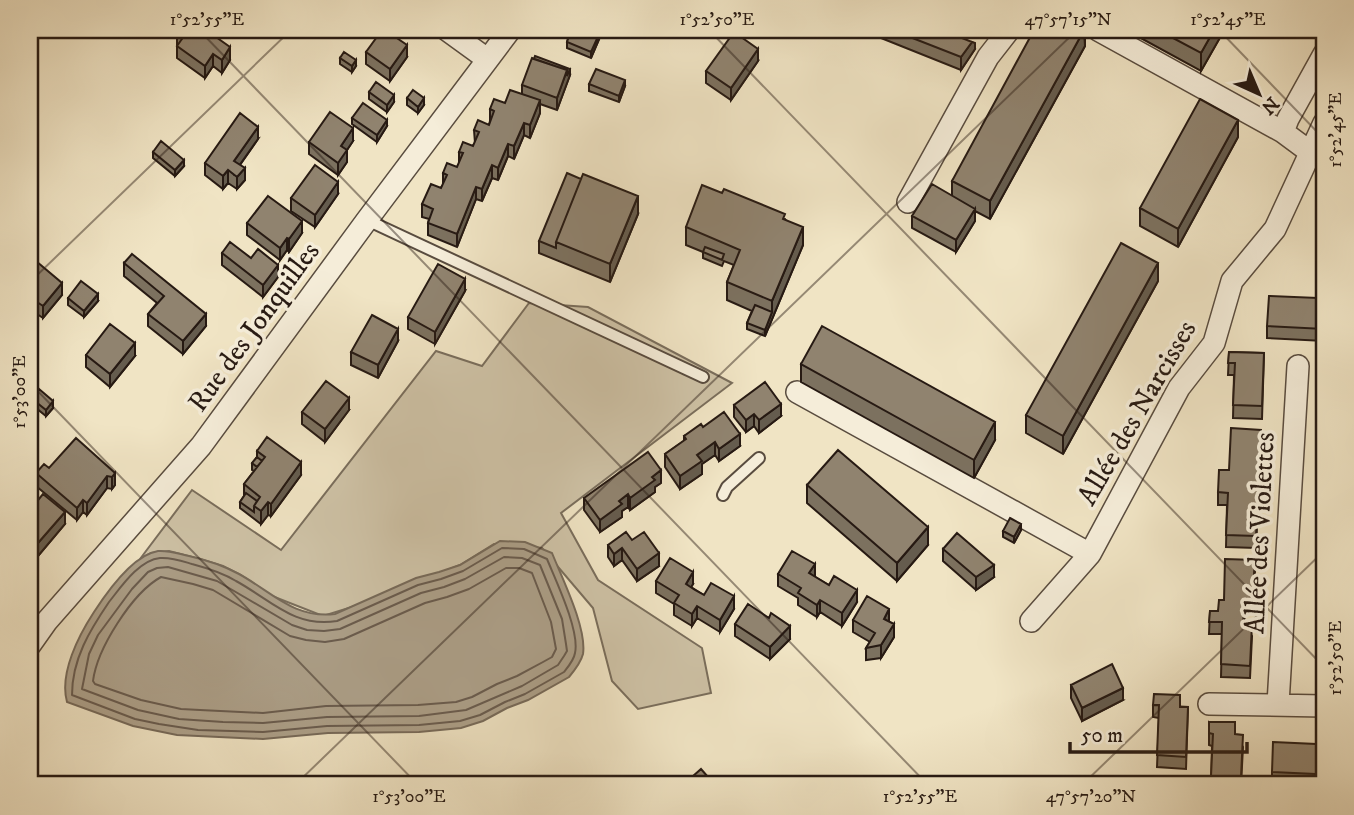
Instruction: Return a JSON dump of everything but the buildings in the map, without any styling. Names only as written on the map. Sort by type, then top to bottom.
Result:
[{"type":"street","points":[[447,30],[487,59]]},
{"type":"street","name":"Rue des Jonquilles","points":[[30,645],[38,626],[201,446],[510,30]]},
{"type":"street","points":[[908,202],[988,57],[1009,30]]},
{"type":"street","points":[[1098,30],[1283,132],[1310,152]]},
{"type":"street","points":[[1283,132],[1324,54]]},
{"type":"street","name":"Allée des Narcisses","points":[[1031,621],[1090,554],[1179,388],[1214,343],[1232,281],[1275,229],[1324,123]]},
{"type":"street","name":"Allée des Violettes","points":[[1278,704],[1298,366]]},
{"type":"street","name":"Allée des Narcisses","points":[[797,392],[1090,554]]},
{"type":"street","points":[[1209,704],[1324,706]]},
{"type":"lane","points":[[367,220],[703,377]]},
{"type":"lane","points":[[723,495],[727,487],[759,458]]},
{"type":"shaded area","points":[[529,303],[588,307],[732,383],[561,513],[598,580],[702,648],[711,693],[638,709],[612,681],[593,608],[542,548],[494,544],[460,565],[323,616],[272,596],[223,566],[169,551],[151,553],[140,559],[192,490],[281,550],[436,351],[482,366]]},
{"type":"water","points":[[500,541],[525,542],[552,553],[578,617],[583,654],[569,677],[483,721],[461,728],[419,732],[328,733],[263,739],[177,735],[133,726],[67,702],[65,691],[68,667],[82,632],[113,585],[139,559],[149,554],[166,551],[209,561],[239,574],[295,608],[320,614],[335,614],[416,578],[460,565]]}]
